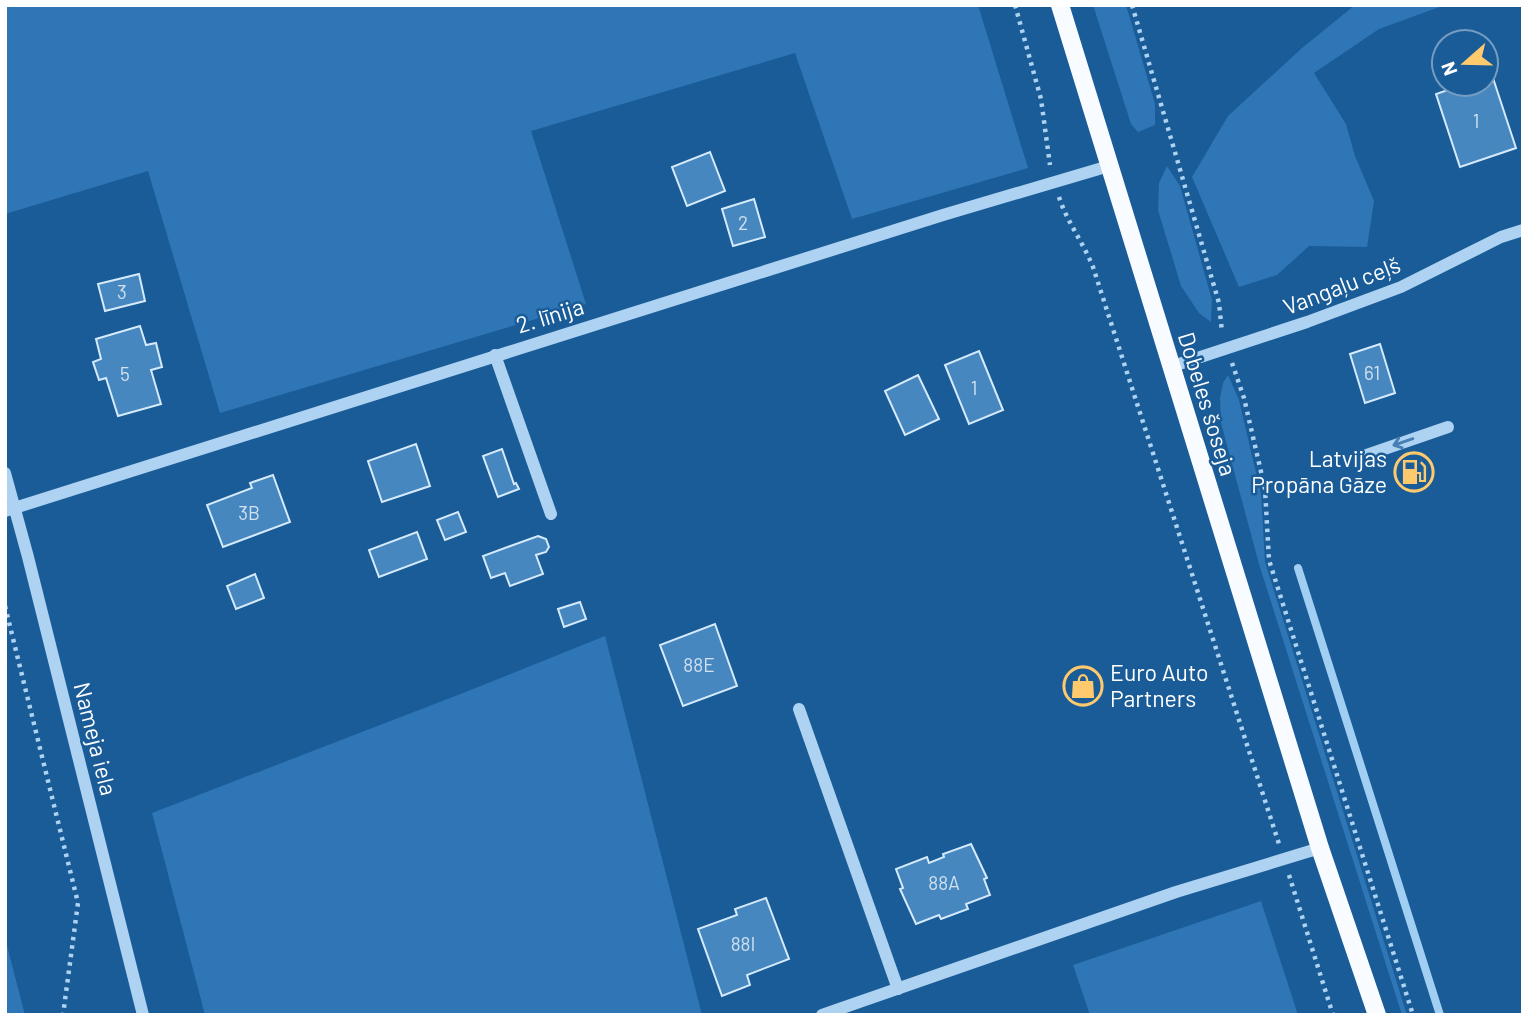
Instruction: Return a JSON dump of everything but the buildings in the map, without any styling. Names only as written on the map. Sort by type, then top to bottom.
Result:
[{"type":"main road","name":"Dobeles šoseja","points":[[1060,5],[1320,848],[1377,1015]]},
{"type":"street","name":"2. līnija","points":[[10,509],[495,355],[1109,166]]},
{"type":"street","name":"Vangaļu ceļš","points":[[1170,367],[1401,287],[1501,237],[1523,230]]},
{"type":"street","points":[[495,355],[551,514]]},
{"type":"street","points":[[1358,458],[1448,427]]},
{"type":"street","name":"Nameja iela","points":[[5,474],[10,509],[143,1015]]},
{"type":"street","points":[[799,709],[898,989]]},
{"type":"street","points":[[822,1015],[850,1010],[898,989],[1176,892],[1320,848]]},
{"type":"path","points":[[1015,5],[1041,99],[1047,149],[1065,218],[1085,248],[1093,267],[1333,1015]]},
{"type":"path","points":[[1132,5],[1219,303],[1220,325],[1244,398],[1265,489],[1269,560],[1413,1015]]},
{"type":"path","points":[[5,606],[78,902],[63,1015]]},
{"type":"shaded area","points":[[5,5],[978,5],[1028,168],[852,219],[795,53],[531,131],[586,304],[220,413],[148,171],[5,214]]},
{"type":"shaded area","points":[[1093,5],[1126,5],[1155,104],[1155,125],[1138,132],[1131,124]]},
{"type":"shaded area","points":[[1355,5],[1445,5],[1379,29],[1314,73],[1346,124],[1355,156],[1374,201],[1367,247],[1309,246],[1277,275],[1239,287],[1192,177],[1228,116],[1302,48]]},
{"type":"shaded area","points":[[1167,166],[1180,186],[1212,300],[1211,322],[1199,313],[1181,286],[1158,210],[1159,183]]},
{"type":"shaded area","points":[[1228,375],[1239,400],[1261,494],[1265,562],[1407,1015],[1402,1015],[1259,564],[1221,423],[1220,398]]},
{"type":"shaded area","points":[[605,636],[702,1015],[205,1015],[152,813]]},
{"type":"shaded area","points":[[1261,901],[1298,1015],[1090,1015],[1073,965]]},
{"type":"shaded area","points":[[5,938],[25,1015],[5,1015]]},
{"type":"waterway","points":[[1298,568],[1440,1015]]},
{"type":"place","name":"Latvijas Propāna Gāze","points":[[1414,472]]},
{"type":"place","name":"Euro Auto Partners","points":[[1083,686]]}]
